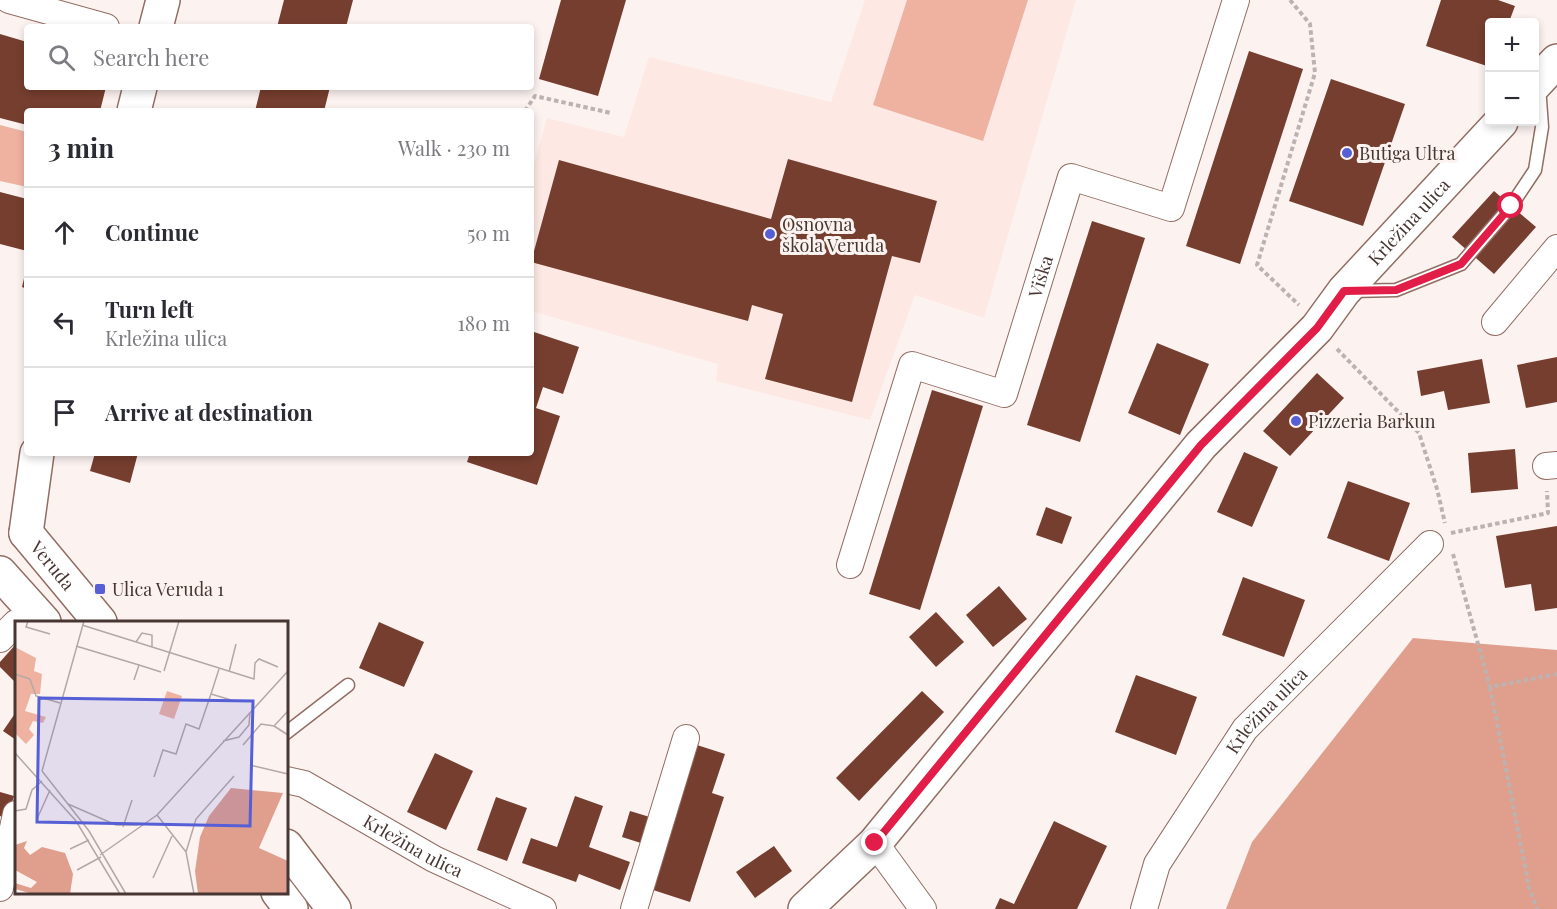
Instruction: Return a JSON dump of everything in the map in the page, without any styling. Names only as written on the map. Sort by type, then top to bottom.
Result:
[{"type":"street","points":[[9,0],[95,24]]},
{"type":"street","points":[[157,24],[163,0]]},
{"type":"street","name":"Viška","points":[[850,565],[912,365],[1004,393],[1071,177],[1172,208],[1236,0]]},
{"type":"street","points":[[135,108],[139,90]]},
{"type":"street","name":"Krležina ulica","points":[[805,909],[875,843],[1201,445],[1317,328],[1344,291],[1497,126]]},
{"type":"street","points":[[1495,322],[1557,248]]},
{"type":"street","points":[[13,543],[36,456]]},
{"type":"street","name":"Veruda","points":[[13,543],[99,621]]},
{"type":"street","name":"Krležina ulica","points":[[1144,909],[1157,864],[1245,729],[1440,544]]},
{"type":"street","points":[[0,573],[27,619]]},
{"type":"street","points":[[0,639],[15,628]]},
{"type":"street","points":[[634,909],[687,738]]},
{"type":"street","name":"Krležina ulica","points":[[288,780],[304,784],[434,859],[543,909]]},
{"type":"street","points":[[0,888],[15,819]]},
{"type":"street","points":[[875,843],[923,909]]},
{"type":"street","points":[[288,849],[334,909]]},
{"type":"street","points":[[280,894],[291,909]]},
{"type":"lane","points":[[1344,291],[1396,290],[1461,264],[1511,206],[1535,170],[1542,127],[1543,76]]},
{"type":"lane","points":[[288,731],[348,685]]},
{"type":"path","points":[[1272,279],[1257,265],[1315,73],[1310,24],[1290,0]]},
{"type":"path","points":[[527,108],[535,96],[611,113]]},
{"type":"path","points":[[1373,385],[1419,433],[1437,489],[1448,534],[1548,513],[1552,465]]},
{"type":"path","points":[[1440,544],[1460,584],[1490,687],[1528,887],[1537,909]]},
{"type":"path","points":[[1490,687],[1557,674]]},
{"type":"shaded area","name":"Osnovna škola Veruda","points":[[865,0],[1076,0],[984,318],[915,295],[870,420],[716,381],[718,364],[534,312],[534,164],[547,118],[624,137],[649,57],[831,102]]},
{"type":"shaded area","points":[[907,0],[1028,0],[983,141],[873,105]]},
{"type":"shaded area","points":[[0,125],[24,131],[24,186],[0,181]]},
{"type":"shaded area","points":[[1413,638],[1557,650],[1557,909],[1226,909],[1252,842]]},
{"type":"building","points":[[284,0],[353,0],[347,24],[278,24]]},
{"type":"building","points":[[561,0],[626,0],[598,96],[539,79]]},
{"type":"building","points":[[1441,0],[1498,0],[1515,6],[1510,18],[1485,18],[1485,65],[1426,46]]},
{"type":"building","points":[[0,34],[24,41],[24,90],[105,90],[101,108],[24,108],[24,124],[0,118]]},
{"type":"building","points":[[1249,51],[1303,69],[1240,264],[1186,246]]},
{"type":"building","name":"Butiga Ultra","points":[[1331,79],[1405,104],[1363,226],[1289,201]]},
{"type":"building","points":[[260,90],[329,90],[325,108],[256,108]]},
{"type":"building","points":[[788,159],[937,201],[920,263],[892,256],[852,402],[765,379],[783,314],[752,305],[748,321],[534,263],[534,251],[559,160],[771,219]]},
{"type":"building","points":[[1494,191],[1536,227],[1494,274],[1452,237]]},
{"type":"building","points":[[0,192],[24,198],[24,250],[0,244]]},
{"type":"building","points":[[1092,221],[1145,238],[1080,442],[1027,425]]},
{"type":"building","points":[[534,332],[579,347],[563,394],[543,387],[536,408],[560,416],[537,485],[467,462],[469,456],[534,456]]},
{"type":"building","points":[[1157,343],[1209,364],[1180,435],[1128,413]]},
{"type":"building","points":[[1557,357],[1557,402],[1526,408],[1517,365]]},
{"type":"building","points":[[1482,359],[1490,403],[1448,410],[1444,391],[1421,396],[1417,371]]},
{"type":"building","points":[[1317,373],[1344,398],[1290,456],[1263,431]]},
{"type":"building","points":[[932,390],[983,406],[920,610],[869,594]]},
{"type":"building","points":[[1515,449],[1518,489],[1471,493],[1468,453]]},
{"type":"building","points":[[1244,452],[1278,467],[1252,527],[1217,512]]},
{"type":"building","points":[[94,456],[137,456],[130,483],[90,471]]},
{"type":"building","points":[[1348,481],[1410,503],[1389,561],[1327,538]]},
{"type":"building","points":[[1046,507],[1072,517],[1062,544],[1036,535]]},
{"type":"building","points":[[1557,526],[1557,608],[1535,611],[1531,584],[1505,588],[1496,536]]},
{"type":"building","points":[[1243,577],[1305,600],[1284,657],[1222,635]]},
{"type":"building","points":[[999,586],[1027,619],[993,647],[966,615]]},
{"type":"building","points":[[936,612],[964,642],[936,667],[909,637]]},
{"type":"building","points":[[379,622],[424,642],[404,687],[359,668]]},
{"type":"building","points":[[15,645],[15,682],[0,667],[0,662]]},
{"type":"building","points":[[1136,675],[1197,697],[1176,755],[1115,732]]},
{"type":"building","points":[[922,691],[944,712],[859,801],[836,778]]},
{"type":"building","points":[[15,713],[15,739],[3,731]]},
{"type":"building","points":[[697,745],[725,754],[712,793],[724,797],[690,902],[650,889]]},
{"type":"building","points":[[435,753],[473,771],[446,830],[407,812]]},
{"type":"building","points":[[0,792],[14,796],[7,819],[0,816]]},
{"type":"building","points":[[575,796],[603,806],[589,847],[630,862],[620,890],[579,874],[576,882],[522,863],[531,838],[557,847]]},
{"type":"building","points":[[496,797],[527,808],[507,861],[477,850]]},
{"type":"building","points":[[630,811],[653,818],[644,844],[622,837]]},
{"type":"building","points":[[1054,821],[1107,846],[1077,909],[995,909],[1000,898],[1014,904]]},
{"type":"building","points":[[774,846],[792,871],[755,898],[736,872]]},
{"type":"place","name":"Butiga Ultra","points":[[1347,153]]},
{"type":"place","name":"Osnovna škola Veruda","points":[[770,234]]},
{"type":"place","name":"Pizzeria Barkun","points":[[1296,421]]},
{"type":"place","name":"Ulica Veruda 1","points":[[100,589]]},
{"type":"route","points":[[875,843],[1201,445],[1317,328],[1344,291],[1396,290],[1461,264],[1511,206]]}]
